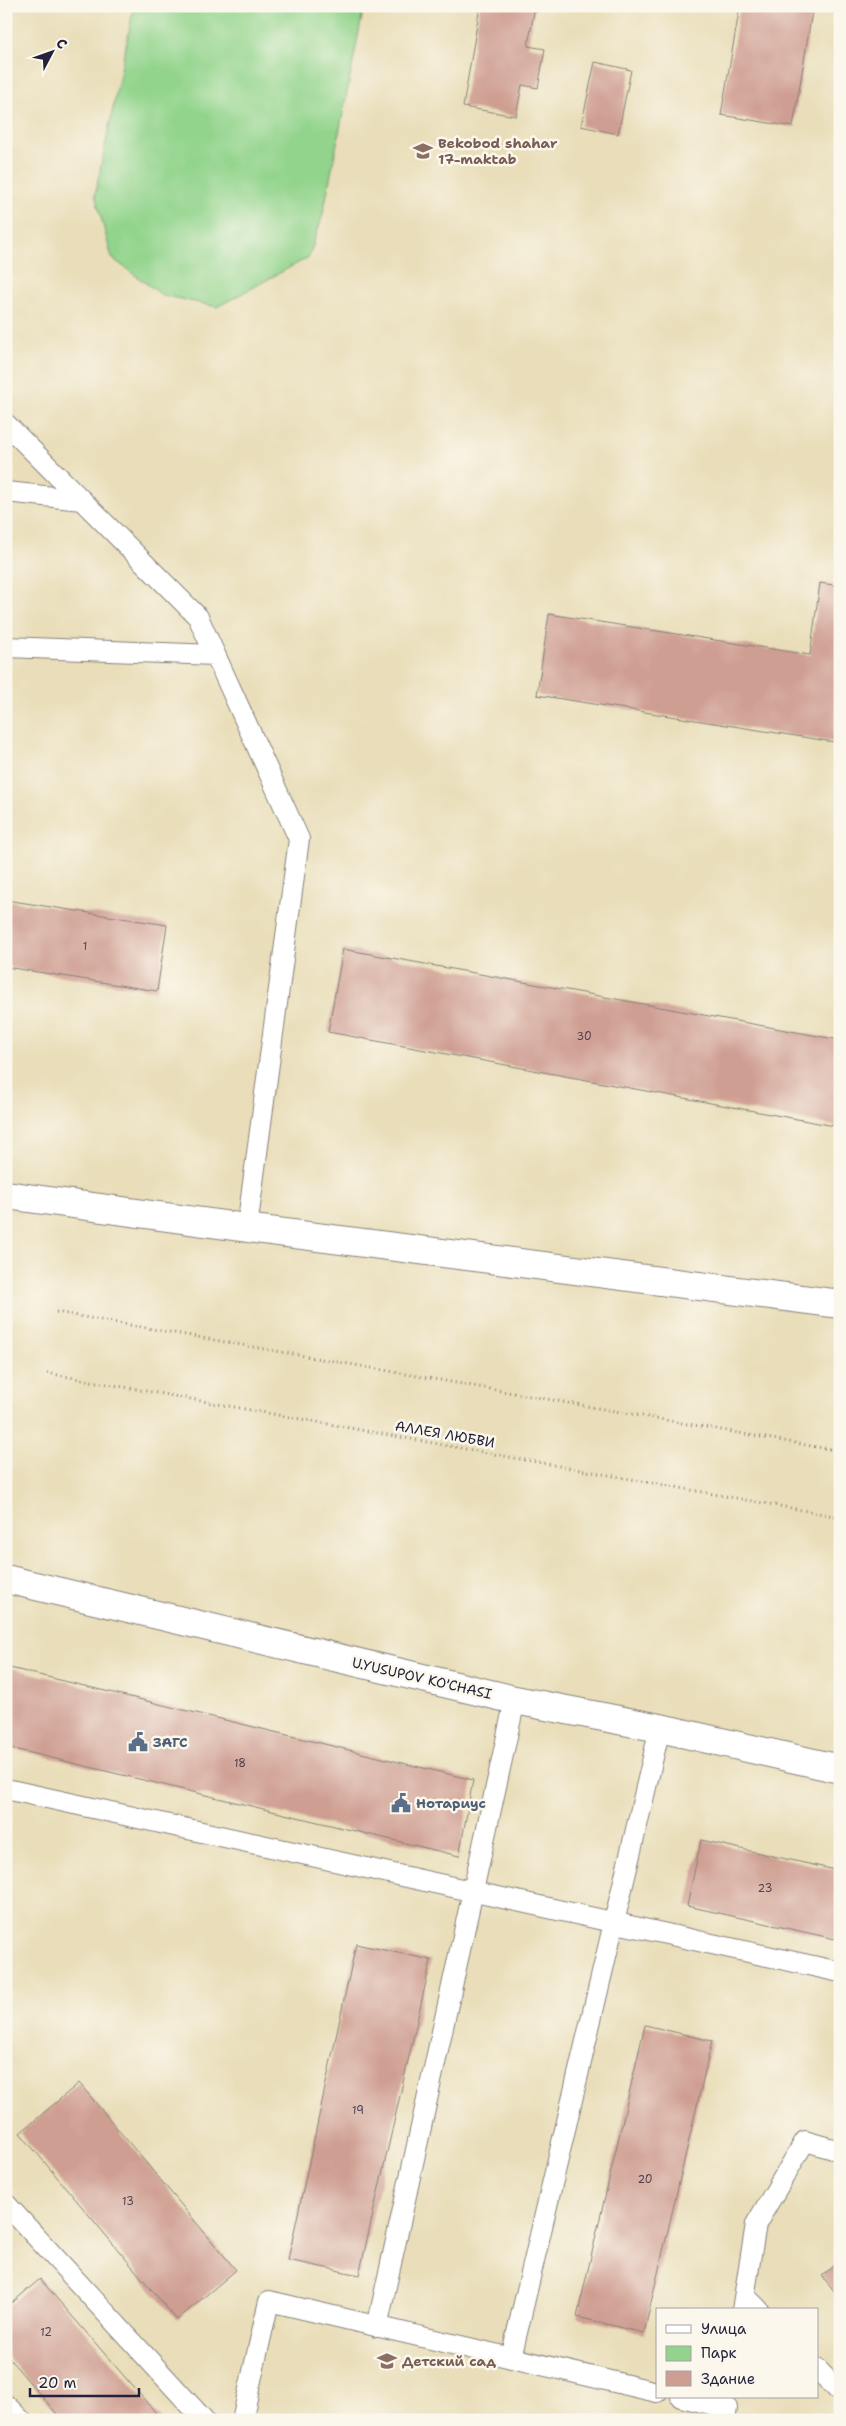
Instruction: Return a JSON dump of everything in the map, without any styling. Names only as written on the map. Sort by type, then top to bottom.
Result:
[{"type":"street","points":[[6,1195],[840,1304]]},
{"type":"street","name":"U.YUSUPOV KO'CHASI","points":[[6,1580],[515,1700],[660,1728],[840,1768]]},
{"type":"lane","points":[[6,424],[198,617],[299,839],[247,1228]]},
{"type":"lane","points":[[6,492],[82,500]]},
{"type":"lane","points":[[6,647],[215,655]]},
{"type":"lane","points":[[377,2327],[515,1700]]},
{"type":"lane","points":[[511,2358],[660,1728]]},
{"type":"lane","points":[[6,1789],[472,1893],[840,1972]]},
{"type":"lane","points":[[743,2303],[756,2224],[805,2141],[840,2151]]},
{"type":"lane","points":[[6,2204],[204,2420]]},
{"type":"lane","points":[[242,2420],[269,2301],[656,2392]]},
{"type":"lane","points":[[818,2370],[840,2392]]},
{"type":"lane","points":[[685,2398],[727,2408]]},
{"type":"lane","points":[[6,2404],[21,2420]]},
{"type":"path","points":[[56,1312],[840,1451]]},
{"type":"path","name":"АЛЛЕЯ ЛЮБВИ","points":[[46,1373],[840,1517]]},
{"type":"green space","points":[[134,6],[364,6],[323,214],[309,257],[217,307],[162,295],[112,258],[95,195]]},
{"type":"building","points":[[480,6],[535,6],[528,46],[545,49],[538,88],[522,85],[516,116],[463,107]]},
{"type":"building","points":[[740,6],[813,6],[793,127],[721,115]]},
{"type":"building","points":[[595,62],[631,70],[618,134],[581,126]]},
{"type":"building","points":[[820,583],[840,586],[840,701],[834,742],[537,695],[549,614],[810,655]]},
{"type":"building","points":[[6,900],[167,925],[157,991],[6,967]]},
{"type":"building","points":[[343,949],[840,1040],[840,1127],[328,1032]]},
{"type":"building","points":[[6,1667],[473,1780],[459,1856],[6,1747]]},
{"type":"building","points":[[701,1840],[840,1871],[840,1940],[687,1906]]},
{"type":"building","points":[[356,1944],[431,1960],[359,2275],[288,2260]]},
{"type":"building","points":[[645,2025],[712,2041],[644,2333],[577,2317]]},
{"type":"building","points":[[79,2083],[236,2270],[177,2320],[20,2133]]},
{"type":"building","points":[[840,2260],[840,2298],[822,2276]]},
{"type":"building","points":[[40,2279],[162,2420],[62,2420],[6,2355],[6,2308]]},
{"type":"place","name":"Bekobod shahar 17-maktab","points":[[423,151]]},
{"type":"place","name":"ЗАГС","points":[[138,1742]]},
{"type":"place","name":"Нотариус","points":[[401,1803]]},
{"type":"place","name":"Детский сад","points":[[387,2361]]}]
